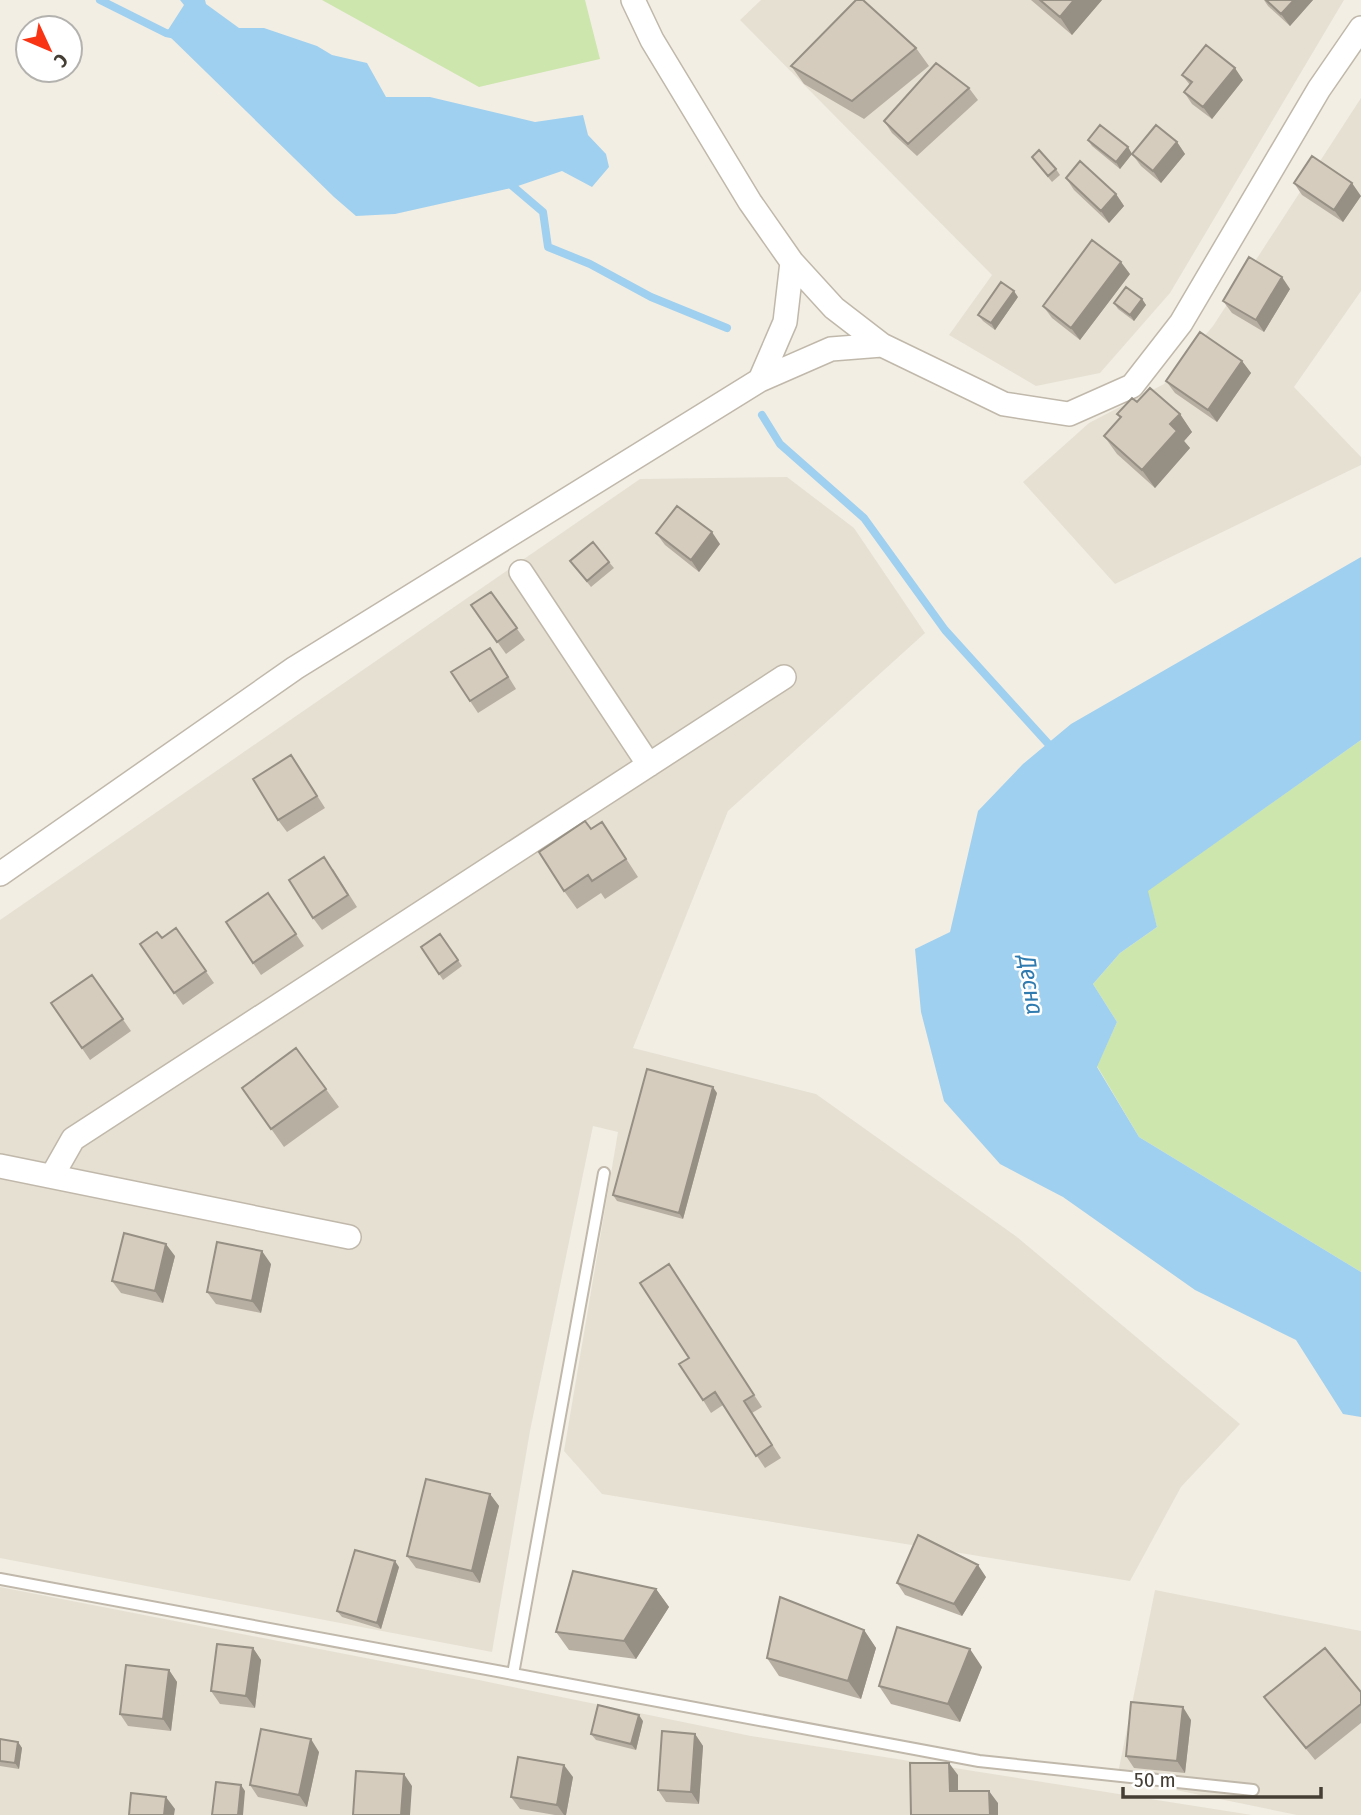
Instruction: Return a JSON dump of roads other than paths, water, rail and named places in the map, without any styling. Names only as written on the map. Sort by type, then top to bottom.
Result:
[{"type":"street","points":[[633,0],[652,40],[750,202],[792,262],[834,308],[882,345],[1004,404],[1069,414],[1132,386],[1181,323],[1319,89],[1361,28]]},
{"type":"street","points":[[760,380],[785,322],[792,262]]},
{"type":"street","points":[[0,874],[295,668],[760,380],[831,349],[882,345]]},
{"type":"street","points":[[521,572],[649,765]]},
{"type":"street","points":[[52,1177],[73,1139],[785,677]]},
{"type":"street","points":[[0,1166],[349,1237]]},
{"type":"lane","points":[[513,1674],[604,1173]]},
{"type":"lane","points":[[0,1579],[979,1761],[1253,1790]]},
{"type":"water","points":[[180,0],[205,0],[206,4],[239,28],[264,28],[317,46],[332,55],[367,63],[386,97],[430,97],[535,122],[583,115],[588,135],[606,154],[609,167],[592,187],[562,171],[515,187],[395,214],[356,216],[166,33],[184,5]]},
{"type":"water","name":"Десна","points":[[1361,557],[1361,740],[1148,891],[1157,927],[1120,953],[1093,984],[1117,1022],[1097,1067],[1139,1137],[1361,1272],[1361,1417],[1343,1414],[1296,1340],[1195,1290],[1063,1197],[1000,1164],[944,1101],[921,1012],[915,949],[950,932],[978,811],[1023,764],[1071,724]]},
{"type":"waterway","points":[[100,0],[166,33],[176,35]]},
{"type":"waterway","points":[[509,183],[543,212],[548,247],[590,264],[651,297],[727,328]]},
{"type":"waterway","points":[[762,415],[780,444],[864,518],[945,630],[1053,749]]}]
